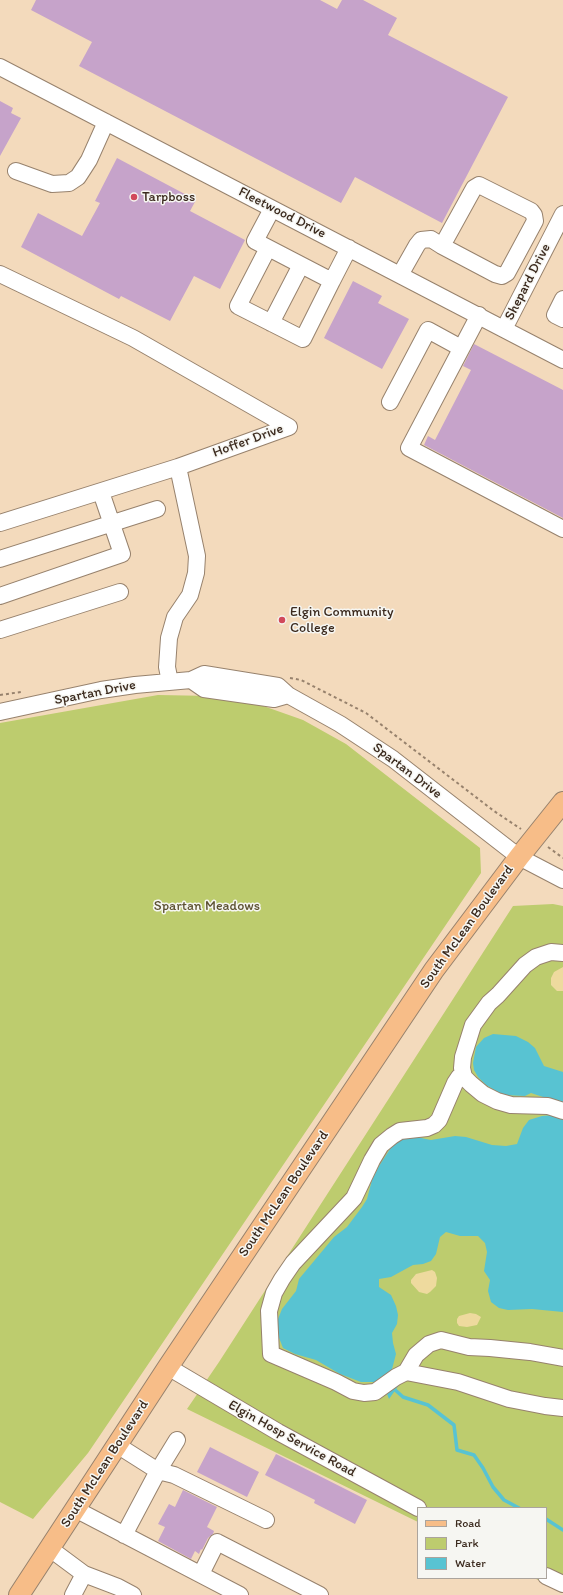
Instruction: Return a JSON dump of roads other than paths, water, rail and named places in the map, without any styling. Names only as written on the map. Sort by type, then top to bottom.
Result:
[{"type":"main road","name":"South McLean Boulevard","points":[[19,1595],[168,1367],[434,970],[519,857],[563,802]]},
{"type":"street","name":"Fleetwood Drive","points":[[0,67],[563,360]]},
{"type":"street","points":[[16,171],[52,184],[69,183],[78,177],[89,160],[106,122]]},
{"type":"street","points":[[400,275],[421,240],[431,240],[442,246],[495,274],[502,276],[507,273],[535,221],[534,215],[531,211],[479,185],[474,188],[442,246]]},
{"type":"street","points":[[272,208],[255,241],[332,281]]},
{"type":"street","name":"Shepard Drive","points":[[504,328],[542,256],[557,242],[563,214]]},
{"type":"street","points":[[522,245],[542,256]]},
{"type":"street","points":[[268,248],[238,306],[302,339],[349,248]]},
{"type":"street","points":[[271,323],[301,265]]},
{"type":"street","name":"Hoffer Drive","points":[[0,274],[133,338],[289,427],[178,467]]},
{"type":"street","points":[[563,300],[555,315],[563,319]]},
{"type":"street","points":[[479,315],[409,448],[563,529]]},
{"type":"street","points":[[390,402],[428,330],[461,348]]},
{"type":"street","points":[[0,524],[178,467],[196,556],[196,568],[190,594],[175,617],[169,638],[167,668],[170,682]]},
{"type":"street","points":[[0,596],[122,554],[101,492]]},
{"type":"street","points":[[0,559],[157,509]]},
{"type":"street","points":[[0,630],[120,592]]},
{"type":"street","name":"Spartan Drive","points":[[0,712],[101,690],[135,685],[192,680],[204,674],[278,686],[288,695],[340,724],[394,759],[519,857],[563,880]]},
{"type":"street","points":[[559,1110],[540,1105],[511,1105],[497,1101],[482,1094],[464,1077],[462,1068],[463,1057],[473,1025],[489,1003],[525,964],[536,957],[551,952],[563,953]]},
{"type":"street","points":[[464,1077],[459,1077],[455,1083],[439,1120],[434,1126],[400,1131],[381,1145],[363,1177],[354,1198],[293,1263],[274,1293],[269,1311],[271,1354],[336,1382],[353,1391],[364,1393],[375,1392],[401,1374],[416,1355],[429,1344],[441,1340],[469,1347],[510,1350],[563,1358]]},
{"type":"street","name":"Elgin Hosp Service Road","points":[[168,1367],[278,1432],[417,1507]]},
{"type":"street","points":[[401,1374],[458,1382],[509,1399],[563,1408]]},
{"type":"street","points":[[124,1534],[158,1471],[177,1440]]},
{"type":"street","points":[[117,1445],[158,1471],[174,1475],[266,1520]]},
{"type":"street","points":[[74,1509],[240,1595]]},
{"type":"street","points":[[201,1574],[217,1542],[320,1595]]},
{"type":"street","points":[[49,1548],[84,1574],[118,1587],[133,1595]]},
{"type":"street","points":[[73,1595],[84,1574]]},
{"type":"street","points":[[547,1576],[563,1584]]},
{"type":"water","points":[[493,1034],[516,1036],[528,1042],[535,1048],[544,1066],[563,1072],[563,1312],[532,1309],[508,1310],[499,1308],[491,1302],[488,1291],[490,1280],[484,1271],[487,1252],[485,1243],[478,1236],[460,1236],[446,1232],[440,1237],[436,1254],[431,1261],[413,1265],[391,1277],[379,1279],[379,1287],[391,1295],[398,1315],[397,1324],[392,1333],[396,1354],[391,1373],[399,1385],[389,1399],[381,1378],[376,1382],[361,1382],[340,1374],[316,1360],[295,1354],[283,1348],[276,1330],[278,1319],[282,1309],[296,1291],[299,1279],[334,1237],[347,1227],[362,1207],[367,1199],[372,1180],[379,1166],[392,1146],[400,1139],[411,1136],[431,1140],[455,1136],[466,1137],[492,1145],[506,1146],[517,1144],[523,1128],[529,1120],[542,1116],[553,1115],[549,1099],[531,1093],[525,1096],[503,1095],[486,1085],[478,1077],[474,1070],[473,1063],[476,1047],[484,1038]]},
{"type":"waterway","points":[[393,1388],[403,1397],[428,1405],[454,1425],[457,1450],[474,1455],[493,1487],[504,1500],[517,1507]]},
{"type":"waterway","points":[[547,1520],[563,1530]]},
{"type":"place","name":"Tarpboss","points":[[134,197]]},
{"type":"place","name":"Elgin Community College","points":[[282,620]]},
{"type":"park label","name":"Spartan Meadows","points":[[207,906]]}]
